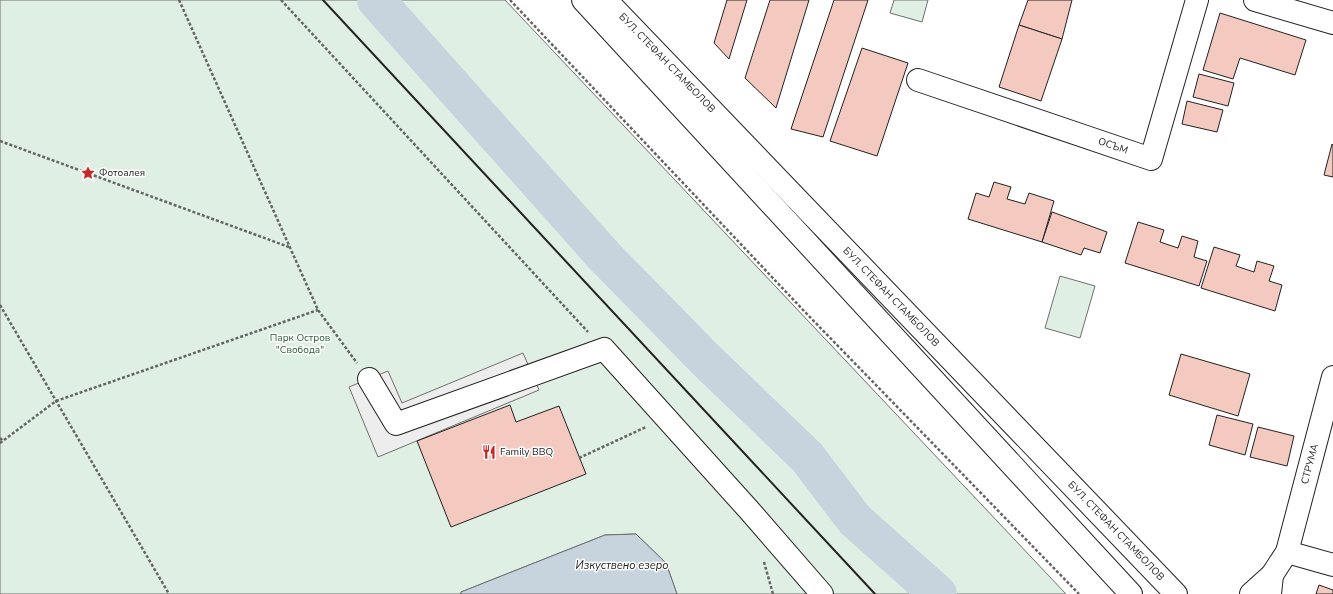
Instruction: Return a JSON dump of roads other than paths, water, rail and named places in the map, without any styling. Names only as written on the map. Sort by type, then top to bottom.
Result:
[{"type":"main road","name":"БУЛ. СТЕФАН СТАМБОЛОВ","points":[[583,0],[1131,594]]},
{"type":"main road","name":"БУЛ. СТЕФАН СТАМБОЛОВ","points":[[606,0],[1176,594]]},
{"type":"main road","name":"ОСЪМ","points":[[918,80],[1151,159],[1197,0]]},
{"type":"main road","points":[[1255,0],[1333,23]]},
{"type":"main road","points":[[369,379],[396,424],[604,348],[822,594]]},
{"type":"main road","name":"СТРУМА","points":[[1251,594],[1271,585],[1287,552],[1333,377]]},
{"type":"main road","points":[[1287,552],[1333,566]]},
{"type":"water","name":"Изкуствено езеро","points":[[636,534],[666,563],[677,594],[461,594],[461,592],[605,535]]},
{"type":"waterway","points":[[376,0],[604,256],[706,360],[807,457],[855,520],[938,594]]},
{"type":"place","name":"Фотоалея","points":[[88,173]]},
{"type":"place","name":"Family BBQ","points":[[489,452]]},
{"type":"park label","name":"Парк Остров \"Свобода\"","points":[[300,344]]}]
